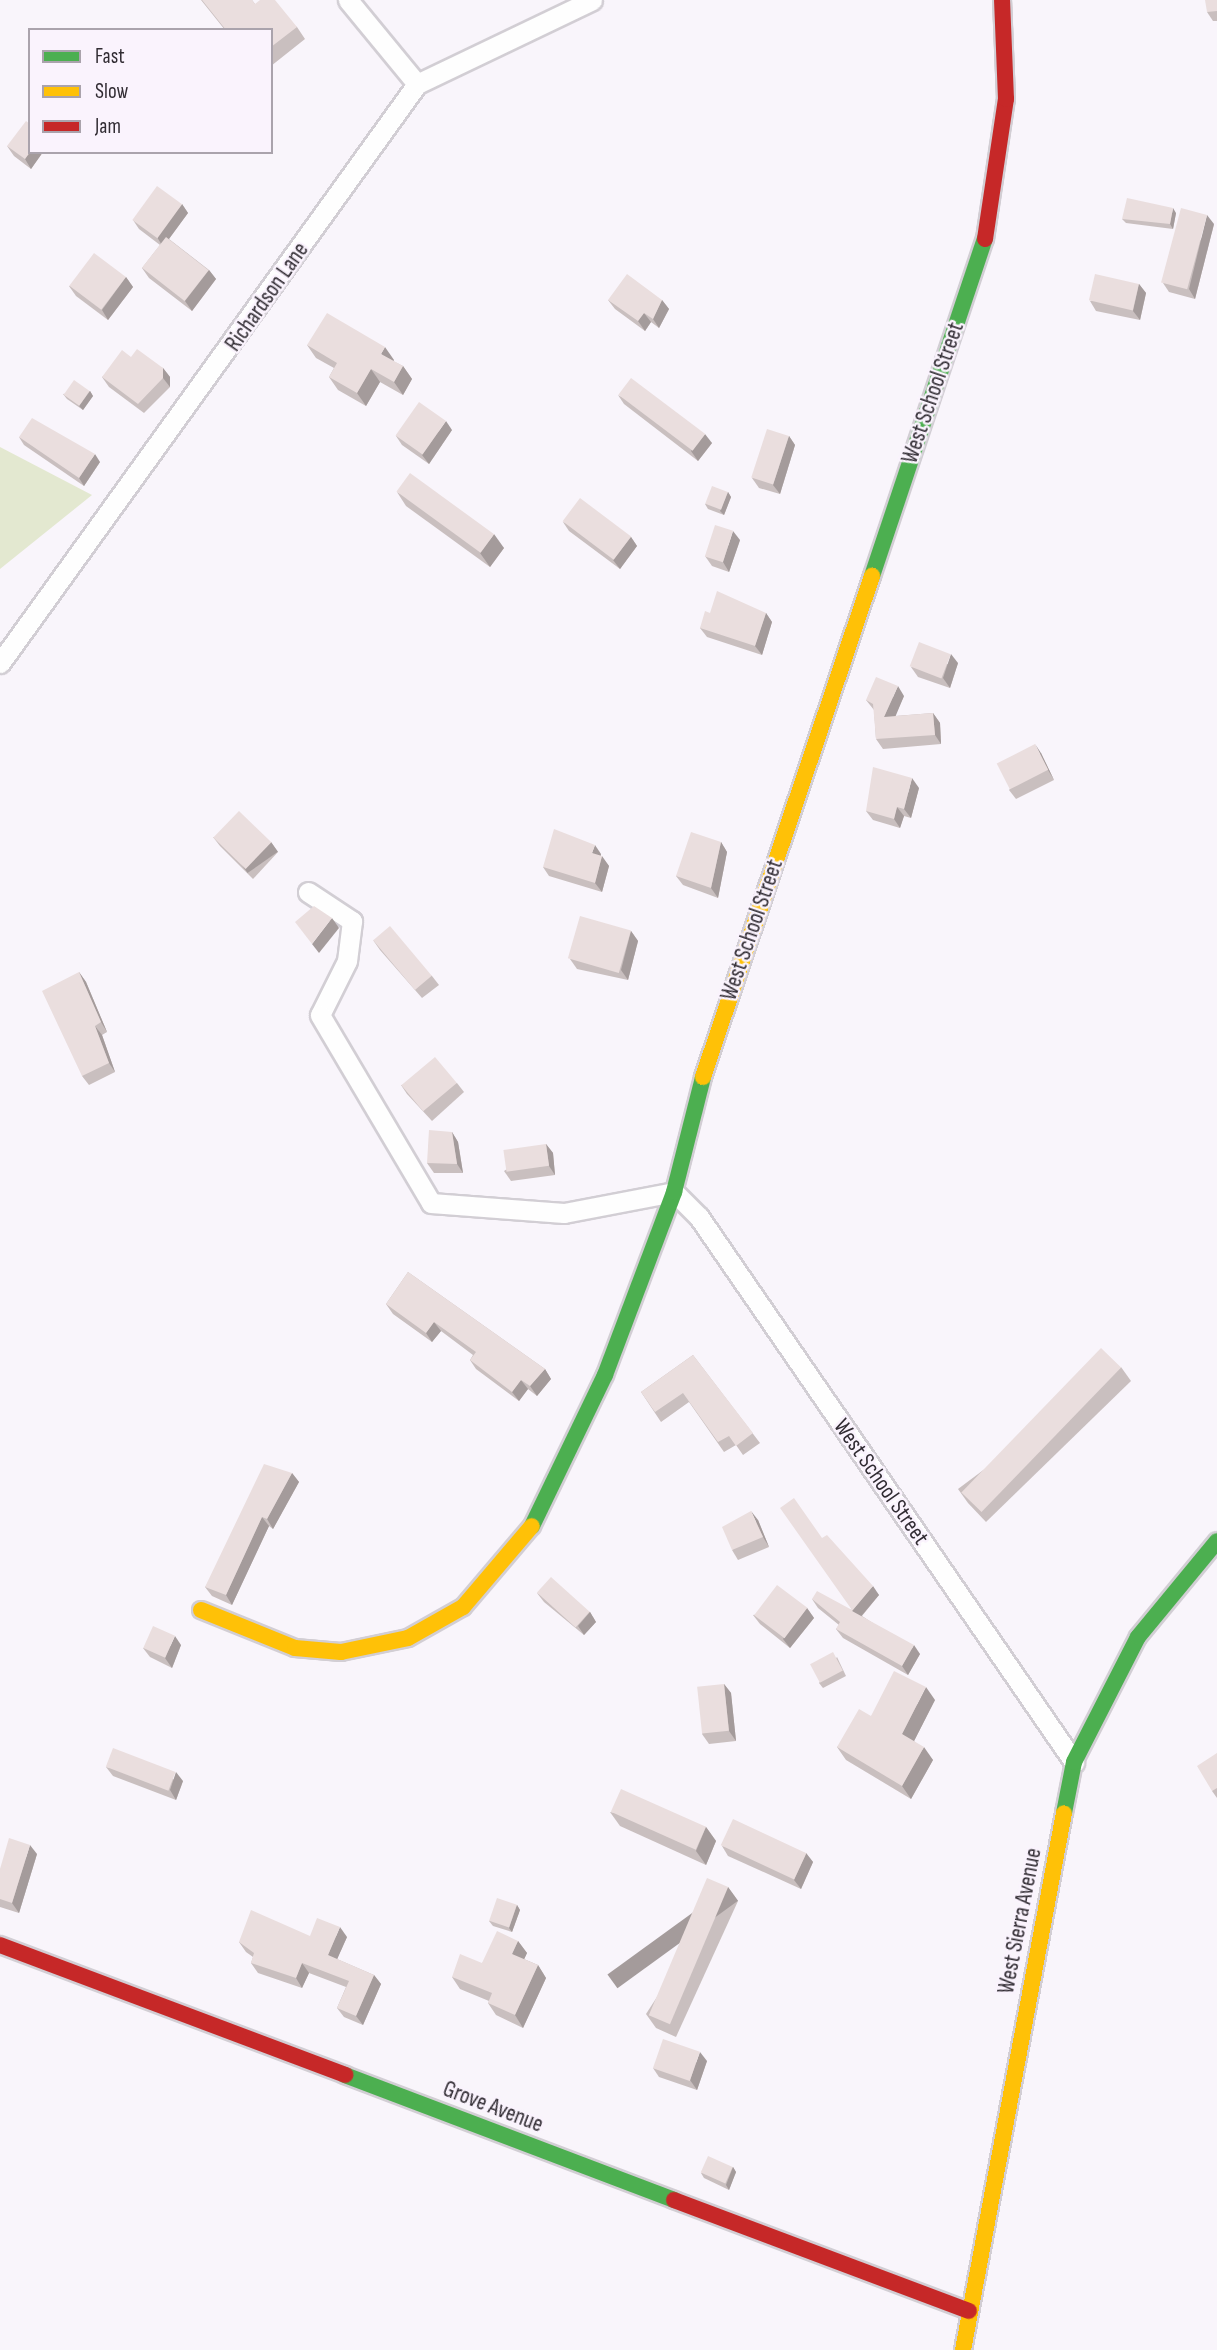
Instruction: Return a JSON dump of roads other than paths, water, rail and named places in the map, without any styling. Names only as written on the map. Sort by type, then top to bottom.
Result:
[{"type":"street","points":[[348,0],[417,85]]},
{"type":"street","name":"Richardson Lane","points":[[0,663],[417,85],[592,0]]},
{"type":"street","name":"West School Street","points":[[1002,0],[1006,99],[992,219],[690,1115],[674,1192],[699,1217],[1074,1762]]},
{"type":"street","points":[[309,892],[352,921],[347,961],[320,1015],[432,1203],[564,1213],[674,1192]]},
{"type":"street","points":[[201,1610],[295,1648],[341,1652],[408,1638],[463,1607],[528,1532],[605,1375],[674,1192]]},
{"type":"street","name":"West Sierra Avenue","points":[[962,2350],[1074,1762],[1138,1637],[1217,1541]]},
{"type":"street","name":"Grove Avenue","points":[[0,1945],[969,2311]]}]
